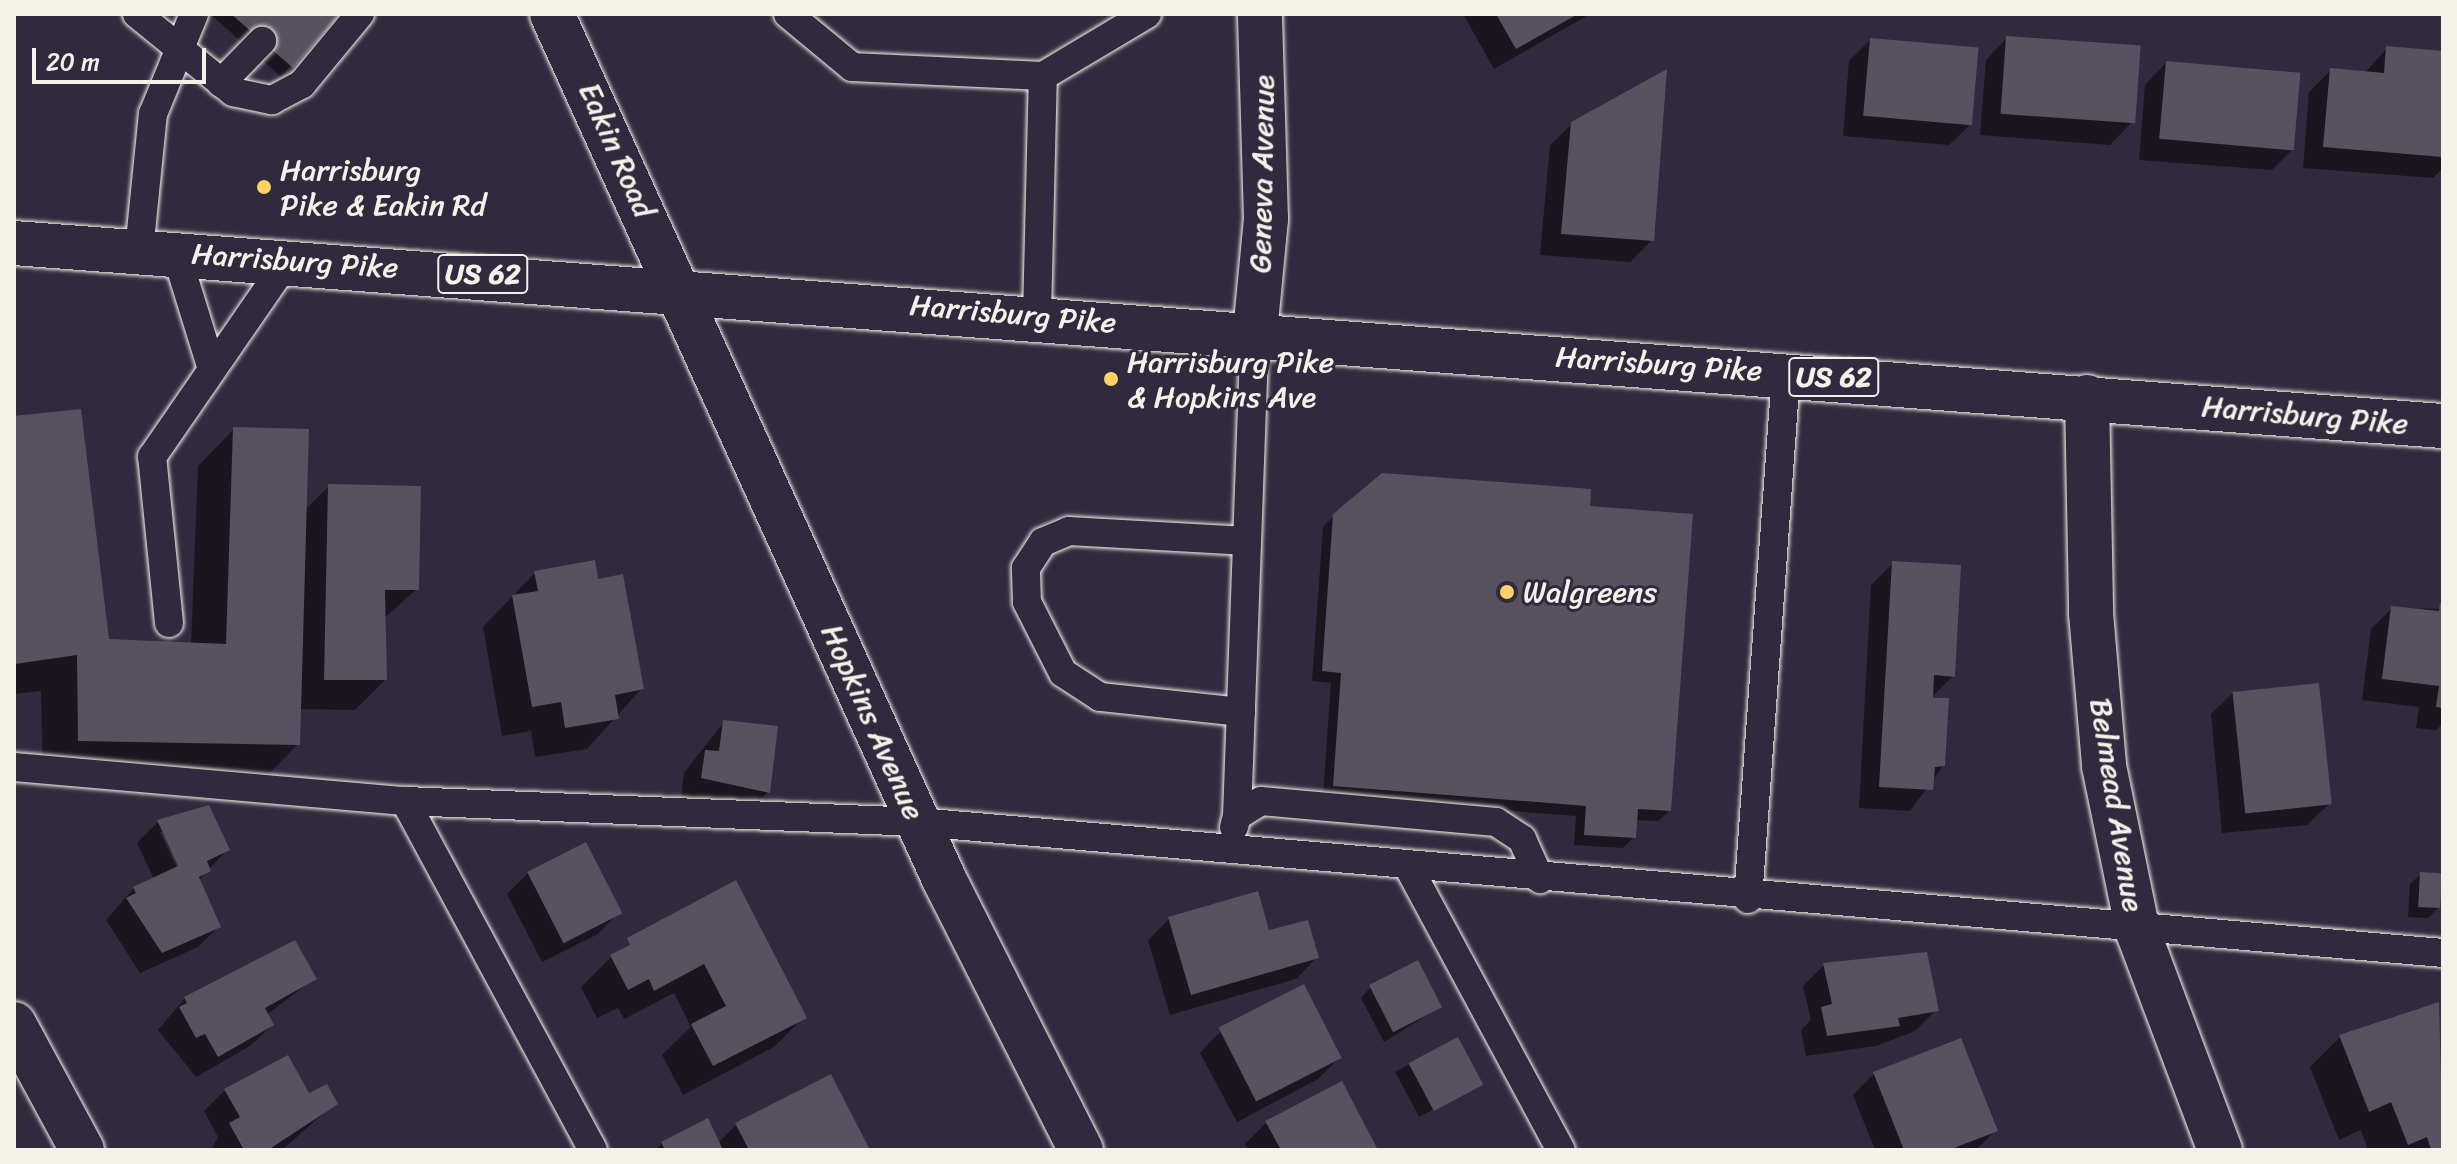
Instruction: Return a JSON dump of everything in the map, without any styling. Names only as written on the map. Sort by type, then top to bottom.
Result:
[{"type":"street","name":"Eakin Road","points":[[552,14],[679,288]]},
{"type":"street","name":"Geneva Avenue","points":[[1255,333],[1266,219],[1260,14]]},
{"type":"street","name":"Harrisburg Pike","points":[[14,243],[679,288],[2443,426]]},
{"type":"street","name":"Hopkins Avenue","points":[[679,288],[918,822],[1081,1150]]},
{"type":"street","name":"Belmead Avenue","points":[[2087,397],[2091,613],[2104,766],[2138,932],[2220,1150]]},
{"type":"street","points":[[14,1024],[82,1150]]},
{"type":"lane","points":[[137,14],[221,83],[272,100],[302,84],[360,14]]},
{"type":"lane","points":[[194,14],[176,46],[153,114],[158,252],[210,363]]},
{"type":"lane","points":[[788,14],[852,67],[1043,76],[1147,14]]},
{"type":"lane","points":[[221,83],[262,41]]},
{"type":"lane","points":[[1037,316],[1043,76]]},
{"type":"lane","points":[[169,623],[152,457],[210,363],[287,261]]},
{"type":"lane","points":[[1227,851],[1237,816],[1255,333]]},
{"type":"lane","points":[[1748,899],[1786,374]]},
{"type":"lane","points":[[1241,712],[1100,697],[1063,673],[1027,602],[1026,568],[1043,542],[1069,531],[1247,541]]},
{"type":"lane","points":[[14,767],[405,801],[918,822],[1748,899],[2138,932],[2443,953]]},
{"type":"lane","points":[[405,801],[593,1150]]},
{"type":"lane","points":[[1237,816],[1261,801],[1496,822],[1522,839],[1540,879]]},
{"type":"lane","points":[[1409,868],[1561,1150]]},
{"type":"building","points":[[231,14],[340,14],[293,68]]},
{"type":"building","points":[[1496,14],[1578,14],[1516,49]]},
{"type":"building","points":[[2006,36],[2141,45],[2135,123],[2001,114]]},
{"type":"building","points":[[1870,38],[1979,47],[1972,125],[1863,116]]},
{"type":"building","points":[[2386,46],[2443,51],[2443,157],[2323,147],[2330,68],[2384,73]]},
{"type":"building","points":[[2166,61],[2300,73],[2294,150],[2159,139]]},
{"type":"building","points":[[1667,69],[1654,241],[1561,234],[1571,122]]},
{"type":"building","points":[[81,409],[109,639],[226,644],[233,427],[309,429],[300,745],[78,741],[77,655],[15,664],[14,416]]},
{"type":"building","name":"Walgreens","points":[[1382,473],[1591,489],[1590,506],[1693,514],[1671,811],[1638,809],[1636,838],[1584,835],[1586,806],[1333,786],[1341,673],[1322,671],[1333,514]]},
{"type":"building","points":[[328,484],[421,486],[419,590],[385,590],[387,680],[324,680]]},
{"type":"building","points":[[595,560],[598,579],[623,574],[644,689],[615,695],[619,719],[565,728],[561,702],[532,707],[512,595],[538,591],[534,571]]},
{"type":"building","points":[[1892,561],[1961,565],[1955,677],[1934,675],[1933,698],[1949,698],[1945,766],[1935,767],[1933,790],[1879,787]]},
{"type":"building","points":[[2440,603],[2443,604],[2443,708],[2436,707],[2439,686],[2382,679],[2391,606],[2439,611]]},
{"type":"building","points":[[2319,683],[2332,804],[2245,813],[2232,692]]},
{"type":"building","points":[[723,720],[778,726],[770,793],[701,778],[705,750],[719,751]]},
{"type":"building","points":[[209,805],[230,850],[207,861],[211,871],[199,877],[221,927],[162,953],[126,898],[136,893],[133,887],[178,866],[157,820]]},
{"type":"building","points":[[586,842],[622,913],[564,943],[527,872]]},
{"type":"building","points":[[2420,872],[2442,873],[2440,908],[2418,907]]},
{"type":"building","points":[[736,880],[807,1018],[713,1066],[691,1024],[726,1006],[704,964],[654,991],[649,979],[628,990],[610,955],[630,945],[627,938]]},
{"type":"building","points":[[1258,891],[1269,930],[1308,920],[1319,958],[1191,995],[1168,917]]},
{"type":"building","points":[[295,940],[317,979],[265,1008],[274,1025],[218,1057],[205,1034],[196,1038],[179,1007],[187,1003],[184,997]]},
{"type":"building","points":[[1927,952],[1939,1011],[1898,1018],[1900,1026],[1827,1036],[1821,1007],[1832,1004],[1823,963]]},
{"type":"building","points":[[1418,960],[1442,1007],[1393,1032],[1369,985]]},
{"type":"building","points":[[1304,984],[1342,1058],[1256,1102],[1218,1028]]},
{"type":"building","points":[[2439,1002],[2443,1150],[2431,1150],[2427,1137],[2408,1145],[2391,1102],[2369,1112],[2339,1035]]},
{"type":"building","points":[[1458,1037],[1483,1085],[1434,1111],[1409,1063]]},
{"type":"building","points":[[1961,1038],[1998,1131],[1949,1150],[1904,1150],[1873,1072]]},
{"type":"building","points":[[288,1055],[309,1093],[327,1084],[338,1104],[268,1150],[244,1150],[229,1123],[240,1117],[224,1089]]},
{"type":"building","points":[[831,1074],[870,1150],[749,1150],[735,1123]]},
{"type":"building","points":[[1342,1081],[1378,1150],[1281,1150],[1265,1121]]},
{"type":"building","points":[[708,1118],[723,1150],[665,1150],[661,1142]]},
{"type":"place","name":"Harrisburg Pike & Eakin Rd","points":[[264,187]]},
{"type":"place","name":"Harrisburg Pike & Hopkins Ave","points":[[1111,379]]},
{"type":"place","name":"Walgreens","points":[[1507,592]]}]
